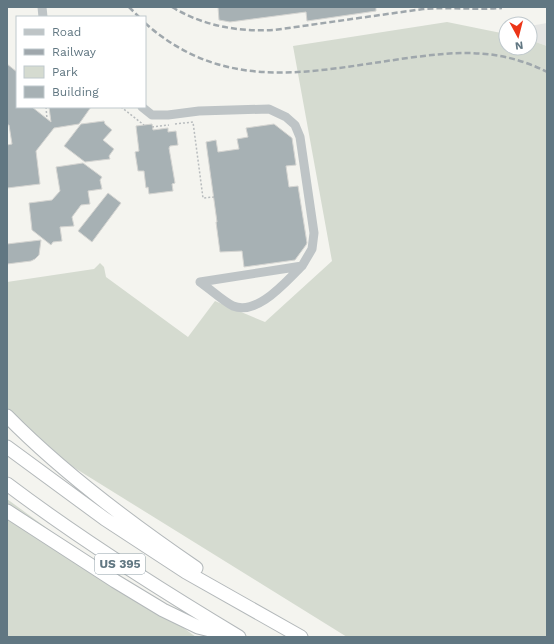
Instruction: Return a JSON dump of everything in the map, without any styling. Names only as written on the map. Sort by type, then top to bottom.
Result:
[{"type":"highway","points":[[7,416],[27,436],[74,477],[200,571],[219,590]]},
{"type":"highway","name":"US 395","points":[[7,447],[104,519],[186,572],[301,637]]},
{"type":"highway","name":"US 395","points":[[7,484],[51,517],[121,565],[239,637]]},
{"type":"highway","points":[[7,511],[115,581],[163,610],[198,627],[235,637]]},
{"type":"lane","points":[[143,108],[152,114],[168,115],[199,111],[269,110],[286,117],[295,125],[300,136],[314,234],[312,249],[302,266],[275,292],[256,305],[245,307],[234,306],[200,282],[302,266]]},
{"type":"path","points":[[46,108],[47,119]]},
{"type":"path","points":[[122,108],[144,125]]},
{"type":"path","points":[[152,127],[193,122],[203,198],[214,197]]},
{"type":"shaded area","points":[[547,23],[547,46],[538,43],[538,25]]},
{"type":"green space","points":[[447,22],[498,32],[498,56],[538,56],[538,43],[547,46],[547,637],[347,637],[7,426],[7,282],[94,269],[100,263],[104,267],[106,277],[188,337],[215,301],[265,322],[332,261],[293,46]]},
{"type":"green space","points":[[7,499],[196,637],[7,637]]},
{"type":"building","points":[[218,7],[376,7],[376,11],[307,21],[306,12],[230,22],[219,20]]},
{"type":"building","points":[[7,64],[16,71],[16,108],[33,108],[51,122],[49,108],[90,108],[79,124],[54,128],[36,151],[40,184],[7,188],[7,145],[12,144],[9,125],[7,125]]},
{"type":"building","points":[[104,121],[105,124],[112,130],[103,140],[114,149],[109,156],[110,159],[85,162],[64,146],[81,124]]},
{"type":"building","points":[[152,124],[153,130],[168,128],[168,132],[176,131],[178,145],[170,146],[169,148],[175,183],[172,184],[173,191],[149,194],[148,187],[146,188],[144,171],[138,171],[135,152],[139,151],[136,126]]},
{"type":"building","points":[[274,124],[292,138],[296,165],[286,166],[289,187],[298,186],[307,243],[295,260],[244,267],[242,251],[220,252],[206,142],[216,140],[218,152],[239,149],[237,139],[248,137],[246,128]]},
{"type":"building","points":[[83,163],[102,177],[100,180],[102,189],[88,191],[90,204],[81,205],[72,217],[74,226],[60,227],[62,241],[53,242],[51,245],[32,230],[29,203],[52,200],[60,191],[56,167]]},
{"type":"building","points":[[108,193],[121,203],[92,242],[78,231]]},
{"type":"building","points":[[41,240],[39,255],[35,259],[31,261],[7,264],[7,244]]},
{"type":"railway","points":[[129,7],[138,16]]},
{"type":"railway","points":[[172,7],[184,14],[209,23],[235,29],[248,30],[274,30],[423,9],[502,8]]},
{"type":"railway","points":[[146,24],[176,46],[207,61],[238,69],[271,72],[304,72],[444,54],[479,53],[496,55],[530,64],[547,72]]}]
